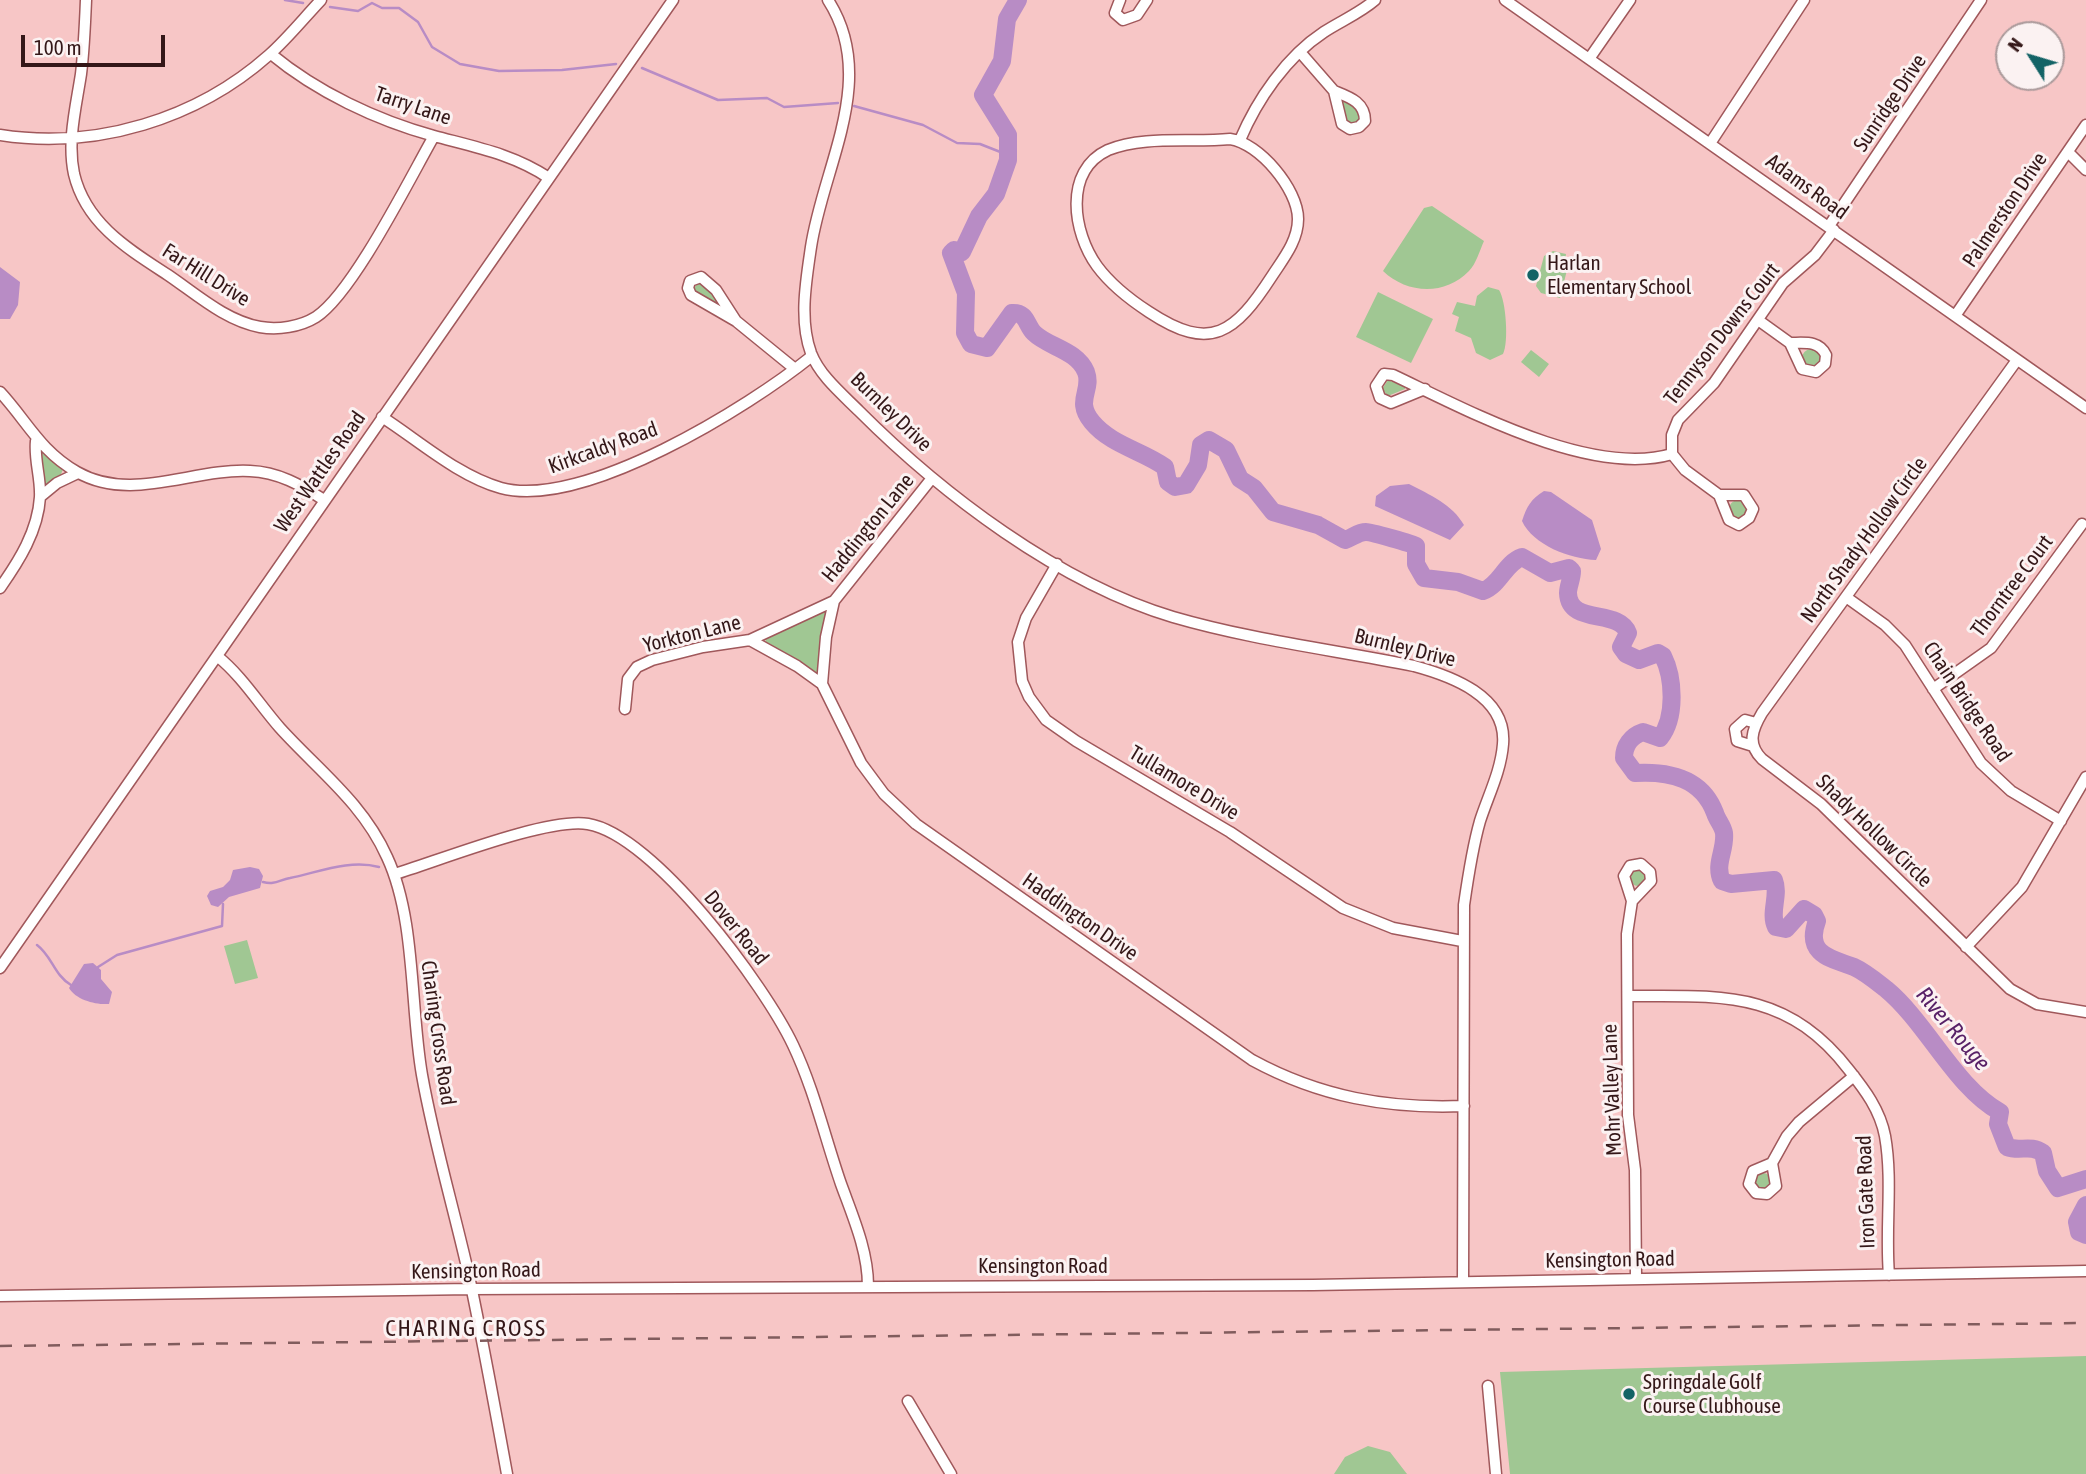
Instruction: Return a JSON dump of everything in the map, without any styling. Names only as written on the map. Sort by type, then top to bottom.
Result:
[{"type":"street","name":"Far Hill Drive","points":[[86,0],[85,45],[72,136],[72,159],[80,194],[100,224],[134,252],[223,312],[250,325],[272,328],[308,321],[340,295],[434,136]]},
{"type":"street","points":[[0,135],[30,138],[72,136],[119,130],[175,114],[233,83],[271,54],[321,0]]},
{"type":"street","name":"West Wattles Road","points":[[0,968],[673,0]]},
{"type":"street","name":"Burnley Drive","points":[[828,0],[842,27],[850,80],[845,118],[822,194],[809,259],[804,323],[812,356],[843,395],[932,478],[1057,564],[1094,585],[1173,617],[1414,666],[1448,676],[1482,698],[1499,719],[1503,745],[1474,848],[1464,905],[1463,1281]]},
{"type":"street","points":[[1120,0],[1115,13],[1123,20],[1137,15],[1147,0]]},
{"type":"street","points":[[1240,141],[1262,97],[1300,52],[1324,32],[1375,0]]},
{"type":"street","name":"Adams Road","points":[[1505,0],[1711,142],[2086,408]]},
{"type":"street","points":[[1589,59],[1630,0]]},
{"type":"street","points":[[1711,142],[1804,0]]},
{"type":"street","name":"Sunridge Drive","points":[[1831,228],[1981,0]]},
{"type":"street","points":[[1300,52],[1334,91]]},
{"type":"street","name":"Tarry Lane","points":[[271,54],[312,82],[360,108],[434,136],[508,156],[549,178]]},
{"type":"street","name":"Palmerston Drive","points":[[1955,316],[2086,125]]},
{"type":"street","points":[[1240,141],[1254,146],[1289,192],[1297,211],[1297,231],[1266,286],[1237,323],[1213,333],[1182,330],[1125,295],[1106,278],[1090,255],[1080,233],[1076,210],[1080,180],[1092,161],[1119,147],[1240,141]]},
{"type":"street","points":[[2068,152],[2086,170]]},
{"type":"street","name":"Tennyson Downs Court","points":[[1672,454],[1672,435],[1678,420],[1714,383],[1783,283],[1815,255],[1831,228]]},
{"type":"street","points":[[736,321],[711,283],[701,277],[690,281],[688,288],[691,295],[736,321],[795,369],[812,356]]},
{"type":"street","points":[[1758,320],[1790,343]]},
{"type":"street","name":"North Shady Hollow Circle","points":[[1753,746],[1756,723],[2017,360]]},
{"type":"street","name":"Kirkcaldy Road","points":[[382,416],[482,480],[509,489],[537,490],[593,477],[656,452],[729,413],[795,369]]},
{"type":"street","points":[[1424,389],[1517,432],[1545,441],[1638,459],[1672,454],[1685,470],[1718,495]]},
{"type":"street","points":[[0,392],[36,441],[78,473],[108,482],[139,485],[227,472],[263,472],[305,488],[324,500]]},
{"type":"street","points":[[0,588],[31,535],[40,497],[36,441]]},
{"type":"street","points":[[40,497],[57,483],[78,473]]},
{"type":"street","name":"Haddington Lane","points":[[822,684],[826,637],[834,601],[932,478]]},
{"type":"street","name":"Thorntree Court","points":[[1933,689],[1976,662],[1997,642],[2082,524]]},
{"type":"street","name":"Tullamore Drive","points":[[1057,564],[1026,618],[1018,642],[1022,681],[1029,697],[1046,720],[1076,741],[1240,838],[1343,908],[1393,928],[1462,941]]},
{"type":"street","name":"Chain Bridge Road","points":[[1846,597],[1897,636],[1988,770],[2011,791],[2061,821]]},
{"type":"street","name":"Yorkton Lane","points":[[625,709],[628,679],[643,664],[703,647],[750,640],[834,601]]},
{"type":"street","name":"Haddington Drive","points":[[750,640],[780,655],[822,684],[854,751],[898,808],[964,860],[1252,1060],[1299,1083],[1341,1097],[1398,1106],[1464,1106]]},
{"type":"street","name":"Charing Cross Road","points":[[217,656],[229,666],[281,729],[356,805],[375,832],[395,874],[404,910],[422,1075],[471,1289],[507,1474]]},
{"type":"street","name":"Shady Hollow Circle","points":[[1756,723],[1745,720],[1735,729],[1737,741],[1753,746],[1762,759],[1821,804],[2010,989],[2026,1000],[2056,1009],[2086,1012]]},
{"type":"street","points":[[1966,947],[2022,887],[2086,777]]},
{"type":"street","name":"Dover Road","points":[[395,874],[518,835],[570,824],[600,827],[638,850],[714,929],[759,987],[783,1025],[804,1071],[858,1233],[867,1267],[868,1286]]},
{"type":"street","name":"Mohr Valley Lane","points":[[1632,901],[1628,921],[1628,1128],[1635,1170],[1636,1278]]},
{"type":"street","name":"Iron Gate Road","points":[[1628,996],[1728,996],[1772,1007],[1817,1035],[1854,1076],[1877,1110],[1886,1139],[1889,1275]]},
{"type":"street","points":[[1772,1163],[1787,1136],[1799,1122],[1854,1076]]},
{"type":"street","name":"Kensington Road","points":[[0,1296],[471,1289],[1313,1285],[2086,1271]]},
{"type":"street","points":[[1488,1386],[1496,1474]]},
{"type":"street","points":[[908,1401],[951,1474]]},
{"type":"green space","points":[[1342,98],[1357,108],[1361,118],[1354,125],[1346,123],[1339,99]]},
{"type":"green space","points":[[1432,206],[1484,241],[1474,265],[1459,279],[1438,288],[1414,288],[1393,279],[1383,271],[1424,208]]},
{"type":"green space","points":[[1553,251],[1566,254],[1565,261],[1569,262],[1560,298],[1541,293],[1536,286],[1544,256]]},
{"type":"green space","points":[[699,282],[706,283],[725,309],[696,294],[694,288]]},
{"type":"green space","points":[[1488,287],[1499,290],[1501,295],[1506,332],[1503,354],[1490,360],[1476,353],[1471,338],[1455,331],[1459,317],[1452,314],[1457,302],[1475,306],[1477,296]]},
{"type":"green space","points":[[1378,292],[1433,319],[1411,363],[1356,337]]},
{"type":"green space","points":[[1811,349],[1817,352],[1820,358],[1817,364],[1811,367],[1805,364],[1802,358],[1805,352]]},
{"type":"green space","points":[[1531,350],[1549,364],[1539,377],[1521,362]]},
{"type":"green space","points":[[1388,380],[1405,389],[1388,396],[1382,389]]},
{"type":"green space","points":[[42,453],[63,469],[60,477],[47,484],[43,483]]},
{"type":"green space","points":[[1738,500],[1744,503],[1747,509],[1744,515],[1738,518],[1732,515],[1729,509],[1732,503]]},
{"type":"green space","points":[[823,610],[826,612],[818,674],[765,643],[767,636]]},
{"type":"green space","points":[[1635,870],[1641,870],[1646,878],[1644,884],[1635,886],[1630,881],[1630,875]]},
{"type":"green space","points":[[247,940],[258,978],[235,984],[224,946]]},
{"type":"green space","points":[[1760,1173],[1766,1173],[1771,1181],[1769,1187],[1760,1189],[1755,1184],[1755,1178]]},
{"type":"green space","points":[[2086,1356],[2086,1474],[1510,1474],[1500,1372]]},
{"type":"green space","points":[[1368,1446],[1390,1452],[1407,1474],[1334,1474],[1345,1457]]},
{"type":"shaded area","points":[[0,267],[20,282],[18,305],[10,319],[0,319]]},
{"type":"shaded area","points":[[1409,484],[1440,501],[1459,518],[1464,525],[1450,540],[1375,506],[1376,496],[1390,486]]},
{"type":"shaded area","points":[[1544,491],[1551,492],[1592,520],[1601,549],[1596,560],[1564,554],[1543,544],[1527,530],[1522,521],[1526,511],[1533,500]]},
{"type":"shaded area","points":[[250,867],[259,869],[263,876],[260,888],[229,897],[218,907],[211,905],[207,896],[210,891],[223,887],[230,880],[233,870]]},
{"type":"shaded area","points":[[93,963],[101,970],[101,979],[112,992],[109,1004],[87,1001],[76,996],[69,988],[84,964]]},
{"type":"waterway","points":[[285,0],[303,3]]},
{"type":"waterway","name":"River Rouge","points":[[1018,0],[1007,19],[1002,61],[983,95],[1008,135],[1008,160],[996,194],[979,216],[962,252],[954,250],[951,253],[966,293],[965,333],[971,344],[987,348],[1012,313],[1021,315],[1040,338],[1069,354],[1082,365],[1088,379],[1084,408],[1092,422],[1108,436],[1165,467],[1168,482],[1175,487],[1186,485],[1198,465],[1201,445],[1209,440],[1226,450],[1240,479],[1254,488],[1273,512],[1318,525],[1345,540],[1366,532],[1416,546],[1416,564],[1424,578],[1458,582],[1483,591],[1522,557],[1550,573],[1569,568],[1572,571],[1568,593],[1570,603],[1577,610],[1623,625],[1628,633],[1621,647],[1626,654],[1639,660],[1658,653],[1663,656],[1671,686],[1669,720],[1660,738],[1643,732],[1635,736],[1627,746],[1624,758],[1635,773],[1660,773],[1683,779],[1702,792],[1724,833],[1719,869],[1722,881],[1731,884],[1774,880],[1776,927],[1786,929],[1804,909],[1814,915],[1817,921],[1814,932],[1817,948],[1830,958],[1867,974],[1901,1003],[1969,1087],[2000,1112],[1998,1124],[2007,1147],[2034,1149],[2043,1153],[2047,1171],[2058,1188],[2086,1179]]},
{"type":"waterway","points":[[330,7],[358,11],[372,3],[382,8],[399,8],[418,22],[432,47],[460,64],[499,71],[562,70],[616,64]]},
{"type":"waterway","points":[[642,68],[718,100],[767,98],[784,107],[838,103]]},
{"type":"waterway","points":[[854,106],[923,125],[957,143],[980,144],[1008,155]]},
{"type":"waterway","points":[[263,882],[274,883],[346,865],[379,867]]},
{"type":"waterway","points":[[98,967],[117,955],[222,926],[223,904]]},
{"type":"waterway","points":[[37,945],[71,985]]},
{"type":"waterway","name":"River Rouge","points":[[2086,1205],[2077,1222],[2079,1232],[2086,1235]]},
{"type":"railway","points":[[0,1346],[2086,1323]]},
{"type":"place","name":"Harlan Elementary School","points":[[1533,275]]},
{"type":"place","name":"Springdale Golf Course Clubhouse","points":[[1629,1394]]},
{"type":"district","name":"CHARING CROSS","points":[[466,1329]]}]
